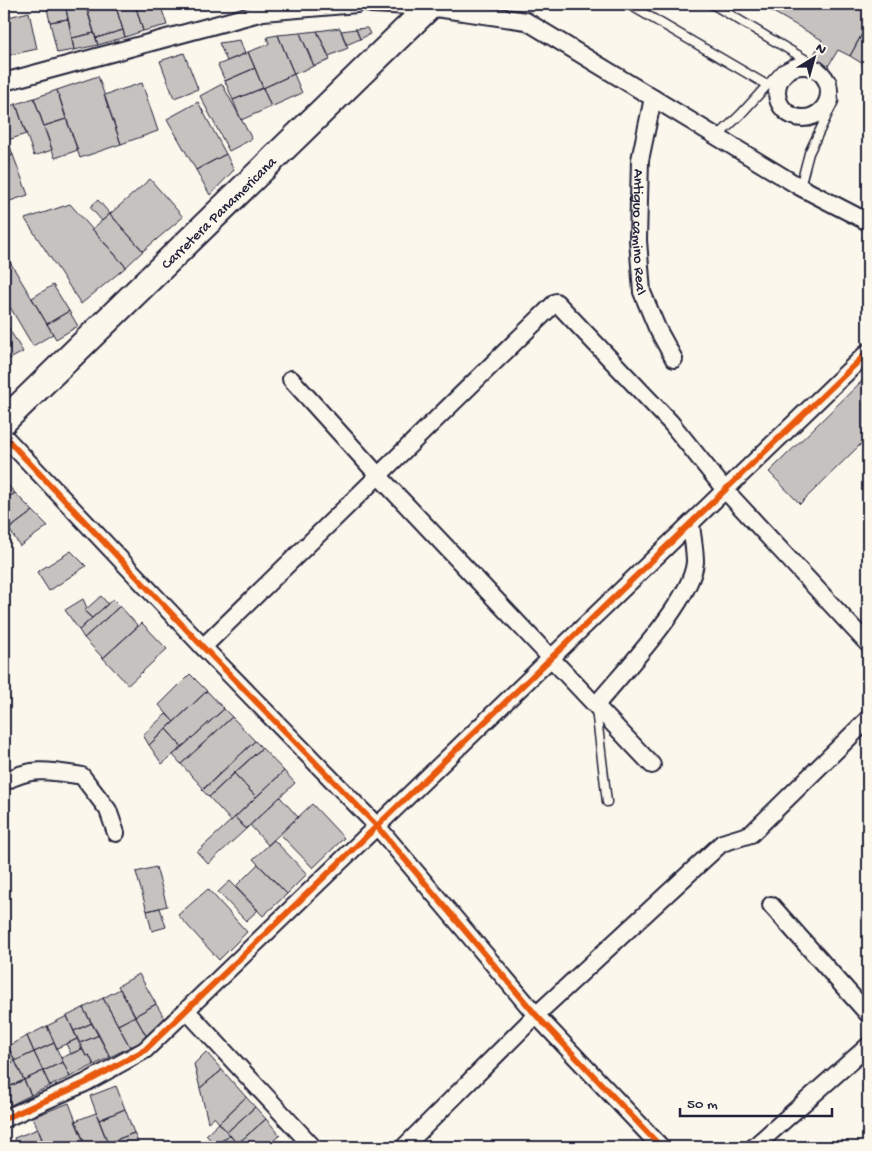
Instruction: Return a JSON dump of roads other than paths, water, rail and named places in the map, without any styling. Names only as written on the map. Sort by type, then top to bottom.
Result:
[{"type":"main road","name":"Carretera Panamericana","points":[[4,422],[431,5]]},
{"type":"street","points":[[8,76],[263,12],[357,4]]},
{"type":"street","points":[[371,4],[431,5],[526,21],[800,187],[868,222]]},
{"type":"street","name":"Antiguo camino Real","points":[[653,98],[640,160],[638,240],[642,292],[657,328],[674,359]]},
{"type":"street","points":[[203,647],[377,474],[556,302],[671,424],[725,490],[868,644]]},
{"type":"street","points":[[4,1119],[85,1083],[145,1050],[868,352]]},
{"type":"street","points":[[291,379],[377,474],[652,765]]},
{"type":"street","points":[[4,436],[203,647],[377,826],[536,1015],[661,1147]]},
{"type":"street","points":[[596,705],[669,616],[689,583],[695,562],[691,524]]},
{"type":"street","points":[[404,1147],[536,1015],[722,843],[751,834],[868,719]]},
{"type":"street","points":[[4,782],[43,769],[82,776],[108,810],[116,833]]},
{"type":"street","points":[[771,906],[868,1014]]},
{"type":"street","points":[[186,1011],[314,1147]]},
{"type":"street","points":[[754,1147],[868,1046]]},
{"type":"lane","points":[[628,4],[767,85]]},
{"type":"lane","points":[[712,4],[810,62],[827,73],[832,81],[835,91],[834,102],[809,153],[800,187]]},
{"type":"lane","points":[[717,137],[782,69],[791,64],[810,62]]},
{"type":"lane","points":[[596,705],[607,802]]}]
